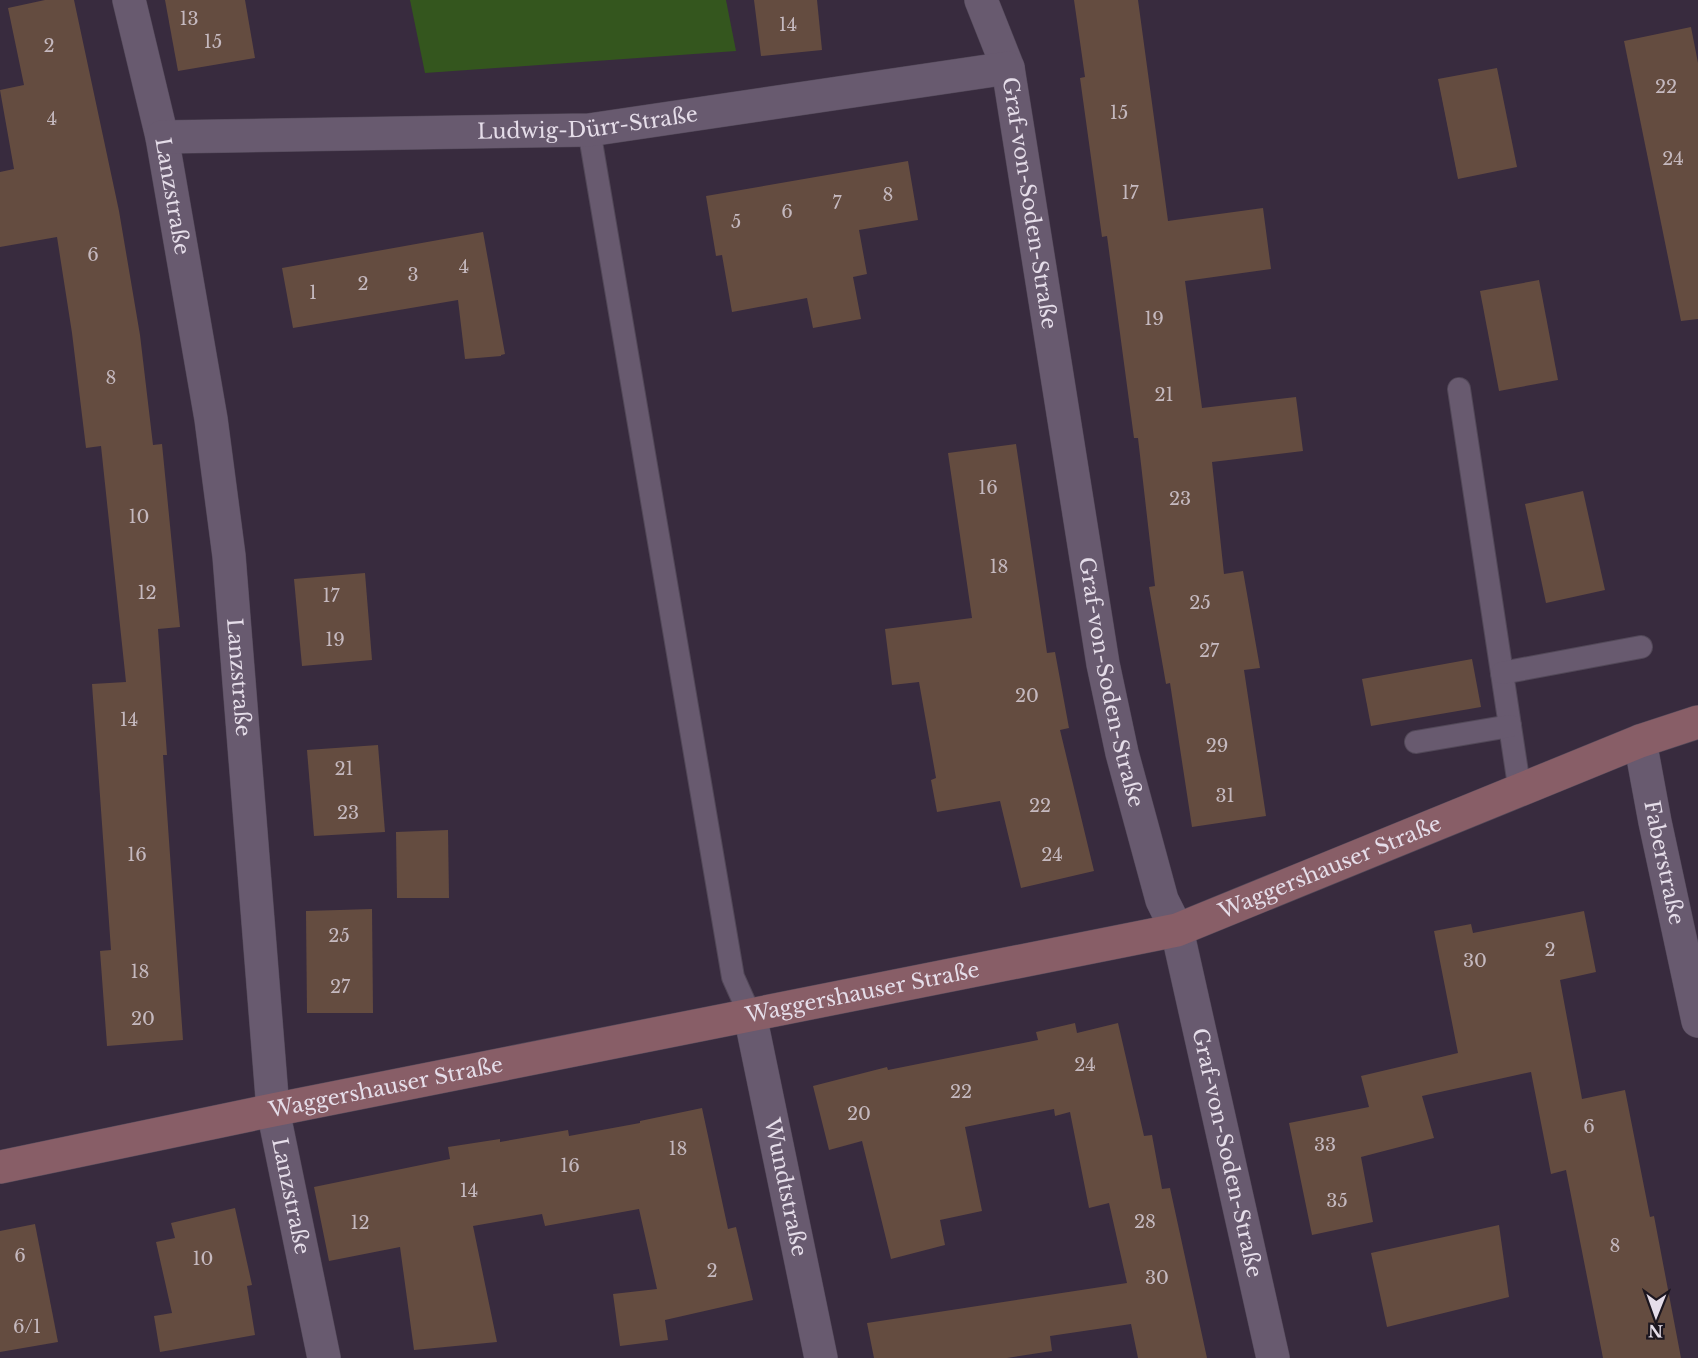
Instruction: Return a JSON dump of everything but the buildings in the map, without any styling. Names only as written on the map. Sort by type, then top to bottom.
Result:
[{"type":"street","name":"Lanzstraße","points":[[129,0],[162,137],[211,419],[228,556],[273,1110],[324,1358]]},
{"type":"street","name":"Graf-von-Soden-Straße","points":[[981,0],[1008,68],[1102,664],[1122,753],[1162,900],[1178,930],[1273,1358]]},
{"type":"street","name":"Ludwig-Dürr-Straße","points":[[162,137],[589,130],[1008,68]]},
{"type":"street","name":"Waggershauser Straße","points":[[0,1167],[273,1110],[1178,930],[1640,741],[1698,722]]},
{"type":"street","name":"Faberstraße","points":[[1640,741],[1654,822],[1698,1021]]},
{"type":"street","name":"Wundtstraße","points":[[750,1016],[821,1358]]},
{"type":"lane","points":[[589,130],[733,977],[750,1016]]},
{"type":"lane","points":[[1459,389],[1520,792]]},
{"type":"lane","points":[[1502,673],[1641,646]]},
{"type":"lane","points":[[1416,742],[1510,726]]},
{"type":"green space","points":[[410,0],[726,0],[736,51],[425,73]]}]
